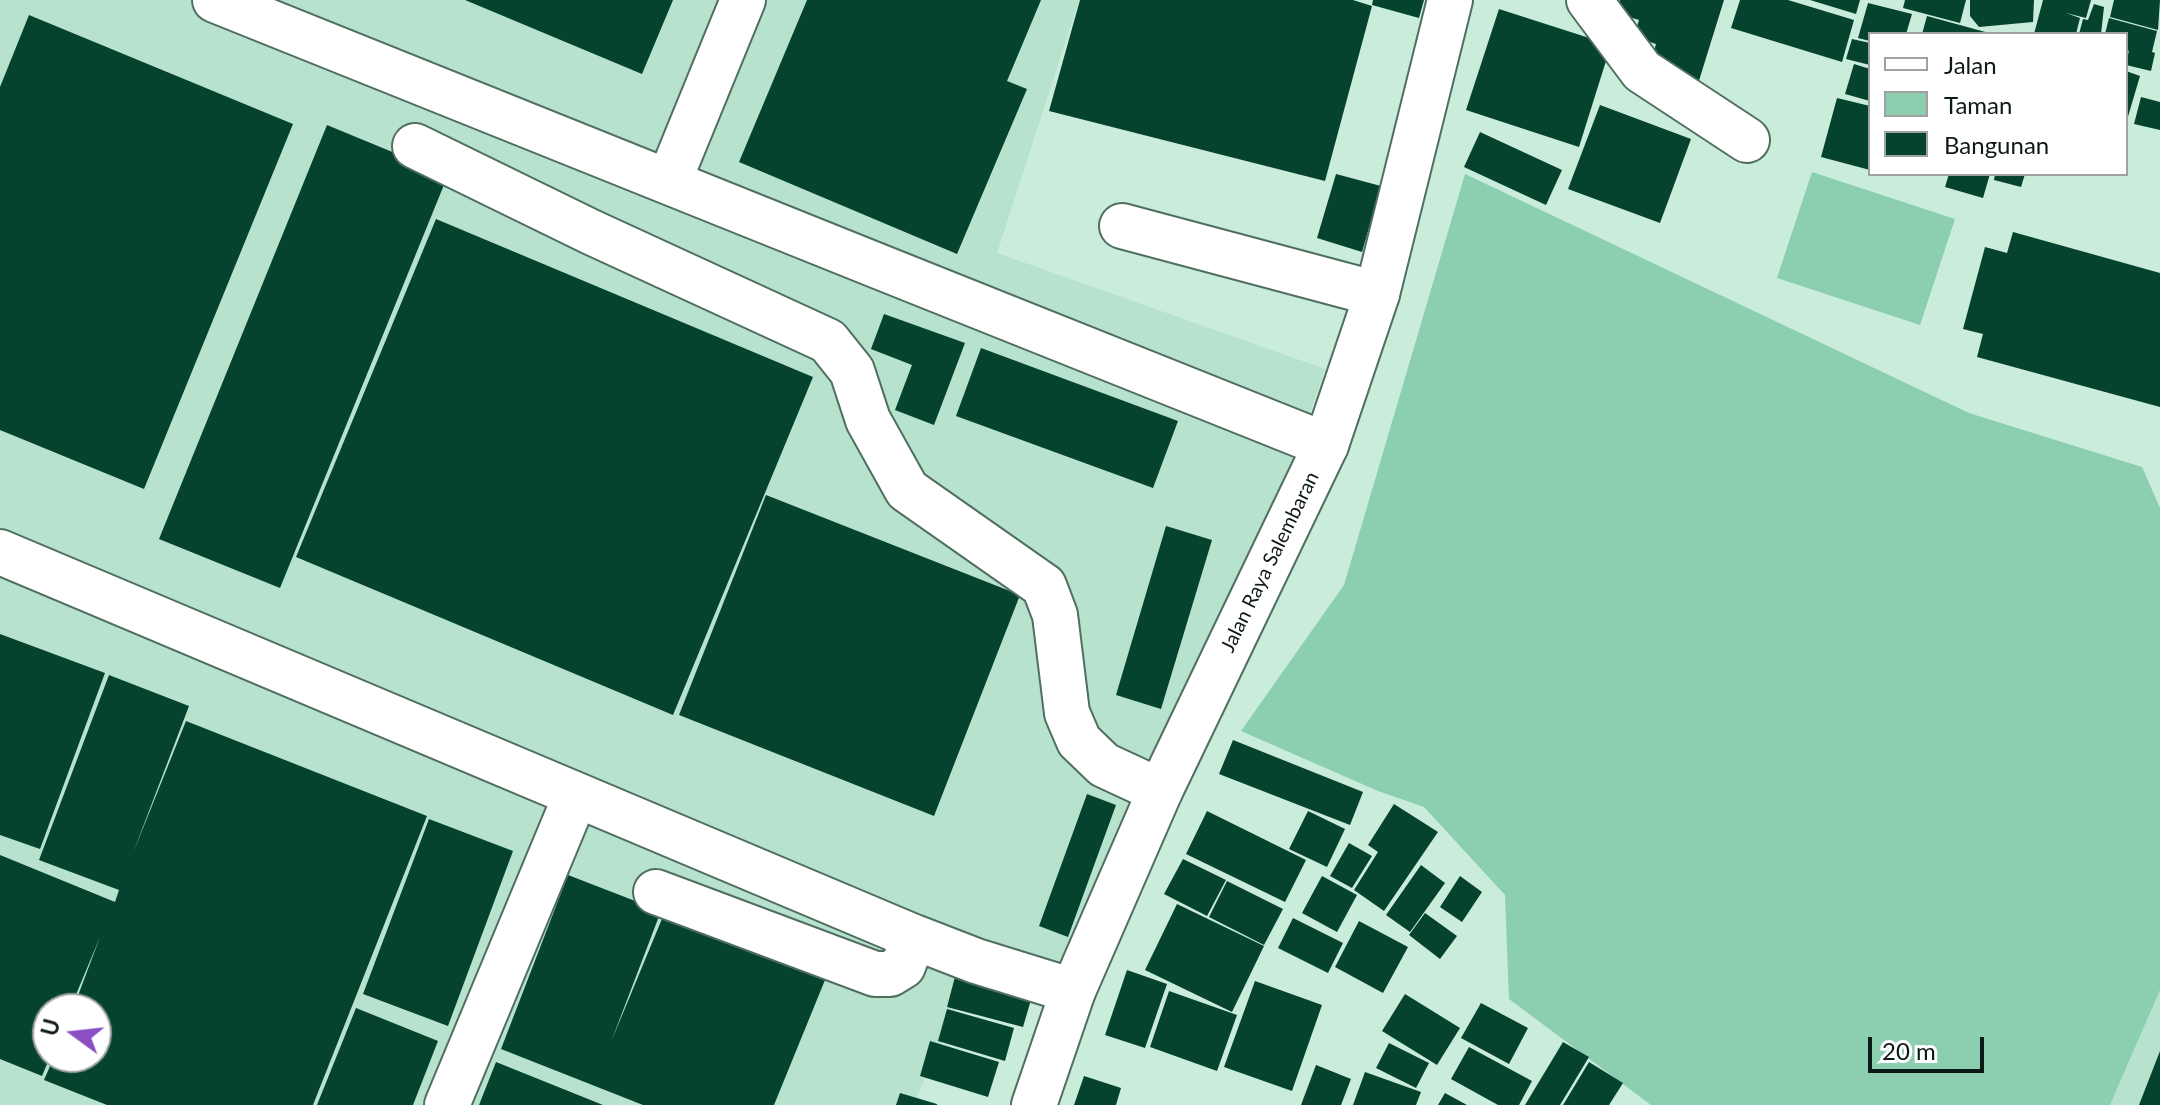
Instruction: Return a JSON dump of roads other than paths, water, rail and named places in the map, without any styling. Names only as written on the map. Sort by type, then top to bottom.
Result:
[{"type":"main road","points":[[215,0],[1326,445]]},
{"type":"main road","points":[[669,181],[743,0]]},
{"type":"main road","name":"Jalan Raya Salembaran","points":[[1034,1105],[1073,991],[1160,791],[1326,445],[1377,294],[1450,0]]},
{"type":"main road","points":[[1589,0],[1642,71],[1747,140]]},
{"type":"main road","points":[[415,146],[591,232],[828,341],[852,371],[868,420],[907,490],[1044,586],[1055,615],[1067,713],[1079,741],[1104,765],[1160,791]]},
{"type":"main road","points":[[1122,226],[1377,294]]},
{"type":"main road","points":[[0,552],[914,937],[976,961],[1073,991]]},
{"type":"main road","points":[[447,1105],[576,795]]},
{"type":"main road","points":[[656,892],[875,974],[890,974],[903,966],[914,937]]}]
